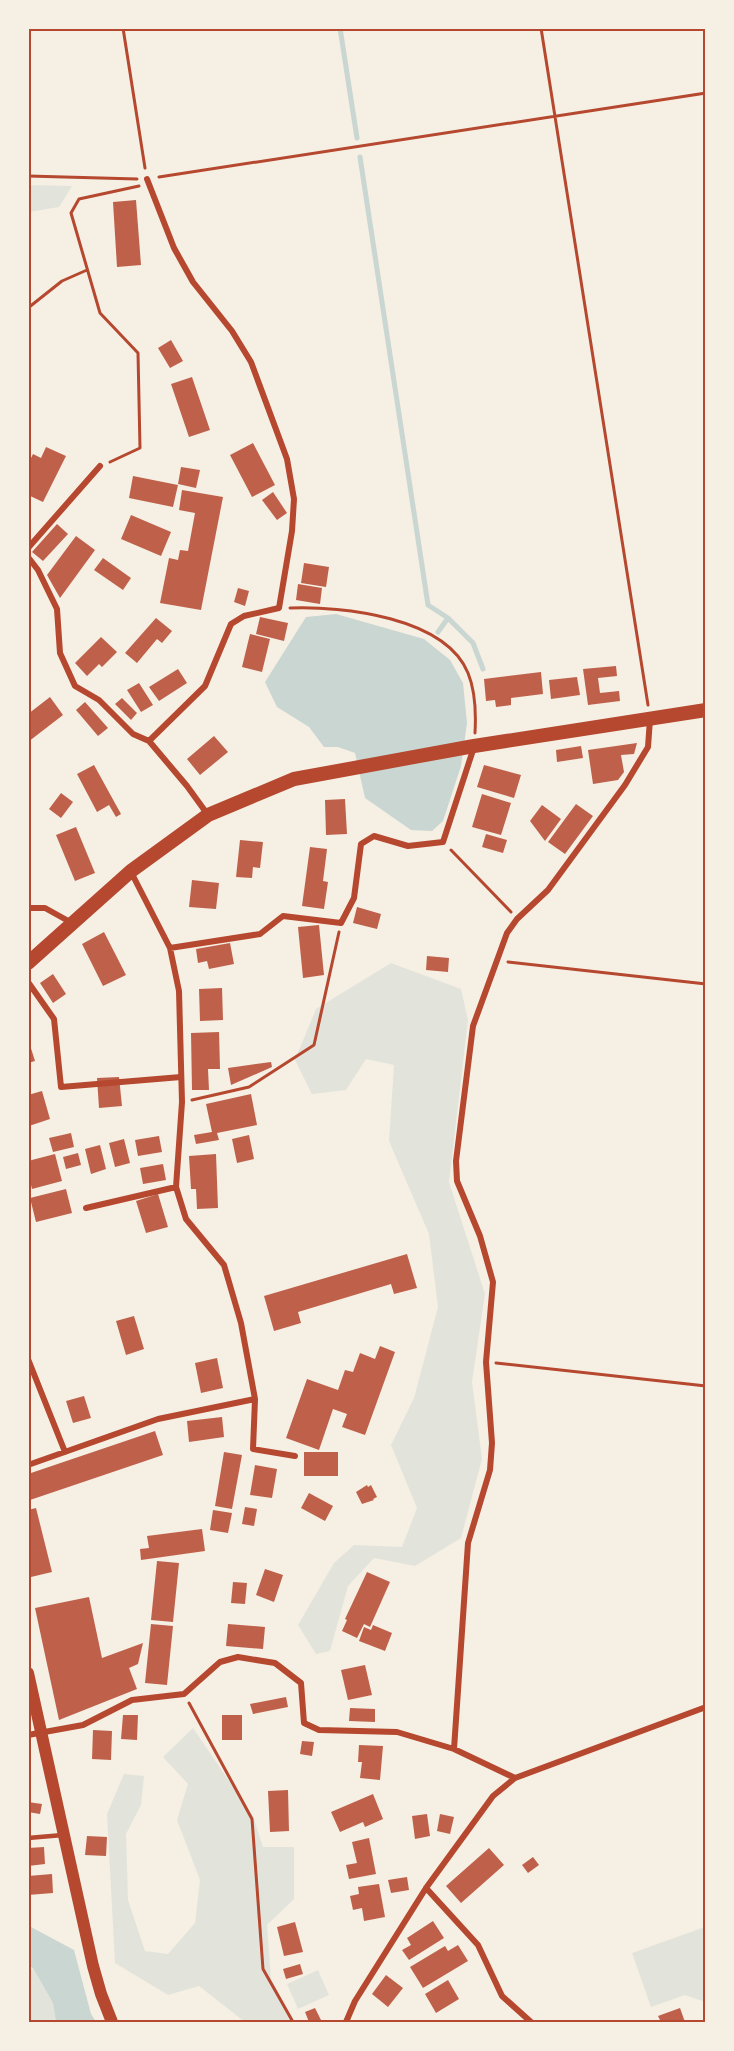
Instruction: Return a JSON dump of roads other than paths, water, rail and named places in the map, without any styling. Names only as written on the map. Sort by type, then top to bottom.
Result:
[{"type":"main road","points":[[28,963],[131,871],[208,815],[294,779],[474,746],[705,710]]},
{"type":"main road","points":[[28,1673],[93,1966],[112,2022]]},
{"type":"street","points":[[147,179],[174,248],[193,282],[232,331],[251,362],[287,459],[294,499],[292,531],[279,608],[244,616],[231,624],[205,686],[149,741]]},
{"type":"street","points":[[28,548],[100,466]]},
{"type":"street","points":[[28,557],[38,570],[57,609],[60,653],[75,686],[99,700],[133,734],[149,741],[208,815]]},
{"type":"street","points":[[454,1749],[468,1543],[490,1470],[491,1452],[486,1362],[493,1282],[480,1236],[457,1181],[456,1161],[473,1026],[507,933],[517,919],[548,890],[625,785],[648,747],[650,719]]},
{"type":"street","points":[[170,948],[260,934],[283,916],[341,923],[354,898],[361,844],[374,836],[408,846],[443,842],[474,746]]},
{"type":"street","points":[[131,871],[170,948],[179,991],[182,1102],[176,1187],[186,1219],[224,1265],[241,1323],[255,1399],[253,1449],[296,1456]]},
{"type":"street","points":[[28,908],[45,908],[72,923]]},
{"type":"street","points":[[28,982],[54,1019],[61,1087],[181,1077]]},
{"type":"street","points":[[86,1208],[176,1187]]},
{"type":"street","points":[[28,1359],[65,1452]]},
{"type":"street","points":[[28,1465],[158,1419],[255,1399]]},
{"type":"street","points":[[28,1735],[83,1725],[132,1700],[184,1694],[220,1662],[238,1657],[275,1663],[301,1683],[304,1723],[319,1730],[397,1732],[454,1749],[515,1778]]},
{"type":"street","points":[[346,2022],[355,2001],[426,1888],[493,1796],[515,1778],[705,1707]]},
{"type":"street","points":[[426,1888],[478,1945],[502,1996],[521,2016],[531,2022]]},
{"type":"lane","points":[[28,1838],[63,1835]]},
{"type":"waterway","points":[[340,28],[357,138]]},
{"type":"waterway","points":[[360,157],[428,605],[448,618],[473,643],[483,669]]},
{"type":"waterway","points":[[438,632],[448,618]]}]
